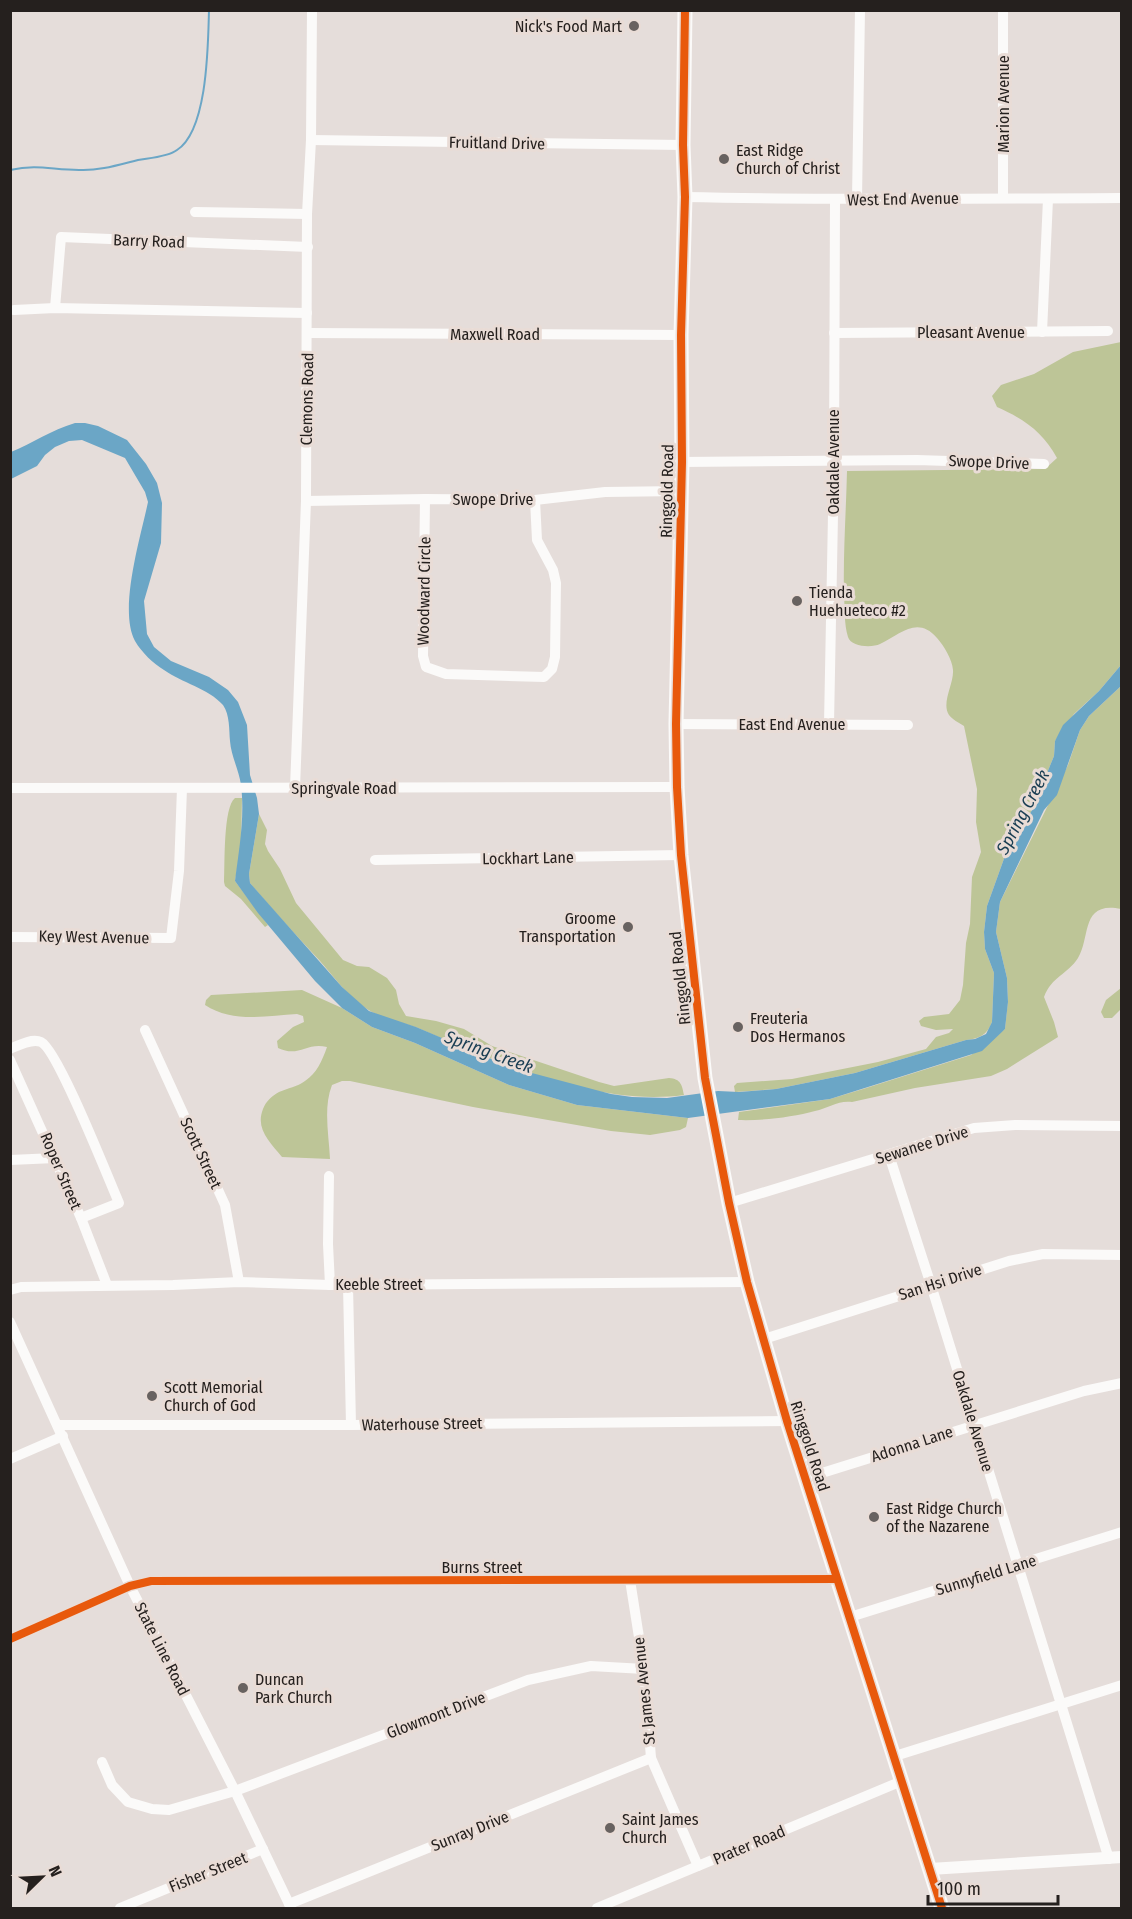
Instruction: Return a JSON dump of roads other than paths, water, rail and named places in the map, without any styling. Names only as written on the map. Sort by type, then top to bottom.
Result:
[{"type":"main road","name":"Ringgold Road","points":[[685,10],[683,145],[685,197],[681,335],[682,462],[676,724],[677,787],[681,855],[705,1078],[747,1282],[836,1579],[895,1756],[942,1908]]},
{"type":"street","name":"Clemons Road","points":[[295,788],[306,501],[307,214],[311,140],[312,10]]},
{"type":"street","points":[[857,199],[860,10]]},
{"type":"street","name":"Marion Avenue","points":[[1003,10],[1003,197]]},
{"type":"street","name":"Fruitland Drive","points":[[311,140],[683,145]]},
{"type":"street","name":"West End Avenue","points":[[685,197],[835,200],[1003,197],[1122,198]]},
{"type":"street","points":[[1042,332],[1048,199]]},
{"type":"street","name":"Oakdale Avenue","points":[[829,724],[834,462],[835,200]]},
{"type":"street","points":[[195,212],[307,214]]},
{"type":"street","name":"Barry Road","points":[[55,309],[61,237],[308,247]]},
{"type":"street","points":[[14,310],[307,313]]},
{"type":"street","name":"Pleasant Avenue","points":[[834,333],[1108,331]]},
{"type":"street","name":"Maxwell Road","points":[[308,333],[681,335]]},
{"type":"street","name":"Swope Drive","points":[[682,462],[917,460],[1044,464]]},
{"type":"street","name":"Swope Drive","points":[[306,501],[535,500],[605,492],[681,491]]},
{"type":"street","name":"Woodward Circle","points":[[425,499],[423,656],[426,668],[446,674],[544,677],[552,669],[555,657],[556,583],[553,570],[537,540],[535,500]]},
{"type":"street","name":"East End Avenue","points":[[676,724],[908,725]]},
{"type":"street","name":"Springvale Road","points":[[10,788],[677,787]]},
{"type":"street","name":"Key West Avenue","points":[[10,936],[171,938],[179,872],[182,788]]},
{"type":"street","name":"Lockhart Lane","points":[[375,860],[681,855]]},
{"type":"street","name":"Scott Street","points":[[145,1030],[225,1205],[239,1282]]},
{"type":"street","points":[[10,1049],[36,1040],[44,1043],[73,1096],[119,1203],[81,1218]]},
{"type":"street","name":"Roper Street","points":[[10,1060],[81,1218],[107,1285]]},
{"type":"street","name":"Sewanee Drive","points":[[729,1203],[974,1128],[1015,1125],[1122,1126]]},
{"type":"street","points":[[32,1159],[46,1137]]},
{"type":"street","name":"Oakdale Avenue","points":[[889,1155],[1062,1704],[1115,1858]]},
{"type":"street","points":[[10,1160],[55,1158]]},
{"type":"street","points":[[329,1176],[330,1285]]},
{"type":"street","name":"San Hsi Drive","points":[[764,1339],[1009,1261],[1043,1254],[1122,1255]]},
{"type":"street","name":"Keeble Street","points":[[10,1290],[21,1287],[239,1282],[348,1285],[747,1282]]},
{"type":"street","points":[[348,1285],[351,1425]]},
{"type":"street","name":"State Line Road","points":[[10,1322],[130,1586],[235,1791],[290,1906]]},
{"type":"street","name":"Adonna Lane","points":[[806,1478],[1084,1391],[1122,1383]]},
{"type":"street","name":"Waterhouse Street","points":[[58,1425],[787,1421]]},
{"type":"street","points":[[10,1459],[63,1436]]},
{"type":"street","name":"Sunnyfield Lane","points":[[850,1617],[1122,1532]]},
{"type":"street","name":"Burns Street","points":[[10,1639],[130,1586],[151,1581],[836,1579]]},
{"type":"street","name":"St James Avenue","points":[[630,1580],[644,1669],[651,1758],[698,1866]]},
{"type":"street","name":"Glowmont Drive","points":[[102,1762],[112,1785],[128,1802],[152,1809],[169,1810],[235,1791],[528,1680],[591,1666],[644,1669]]},
{"type":"street","points":[[895,1756],[1122,1685]]},
{"type":"street","name":"Sunray Drive","points":[[290,1906],[651,1758]]},
{"type":"street","name":"Prater Road","points":[[597,1908],[623,1904],[698,1866],[902,1781]]},
{"type":"street","name":"Fisher Street","points":[[120,1908],[263,1850]]},
{"type":"street","points":[[930,1869],[1115,1858]]},
{"type":"water","points":[[75,423],[98,426],[127,440],[146,464],[157,483],[162,503],[161,543],[144,601],[147,634],[154,647],[171,661],[209,677],[228,690],[238,702],[247,725],[250,775],[259,814],[249,874],[250,883],[342,987],[369,1011],[416,1027],[513,1068],[611,1094],[667,1098],[718,1091],[776,1089],[855,1073],[986,1034],[992,1022],[994,973],[985,949],[987,906],[1010,842],[1031,812],[1054,756],[1055,741],[1063,725],[1099,691],[1121,665],[1121,686],[1089,716],[1080,730],[1057,795],[1044,810],[1000,902],[996,932],[1007,978],[1008,1002],[1005,1029],[982,1051],[830,1099],[688,1118],[577,1105],[509,1085],[415,1043],[372,1027],[342,1008],[315,981],[258,913],[235,881],[241,833],[242,797],[240,779],[231,747],[227,713],[223,705],[210,694],[171,675],[144,654],[135,641],[130,628],[130,592],[148,502],[145,492],[125,458],[82,440],[69,441],[55,447],[37,466],[11,479],[11,452]]},
{"type":"waterway","points":[[10,170],[37,167],[94,170],[164,156],[177,150],[187,140],[200,106],[207,64],[209,10]]},
{"type":"place","name":"Nick's Food Mart","points":[[634,26]]},
{"type":"place","name":"East Ridge Church of Christ","points":[[724,159]]},
{"type":"place","name":"Tienda Huehueteco #2","points":[[797,601]]},
{"type":"place","name":"Groome Transportation","points":[[628,927]]},
{"type":"place","name":"Freuteria Dos Hermanos","points":[[738,1027]]},
{"type":"place","name":"Scott Memorial Church of God","points":[[152,1396]]},
{"type":"place","name":"East Ridge Church of the Nazarene","points":[[874,1517]]},
{"type":"place","name":"Duncan Park Church","points":[[243,1688]]},
{"type":"place","name":"Saint James Church","points":[[610,1828]]},
{"type":"water label","name":"Spring Creek","points":[[1023,812]]},
{"type":"water label","name":"Spring Creek","points":[[489,1052]]}]
